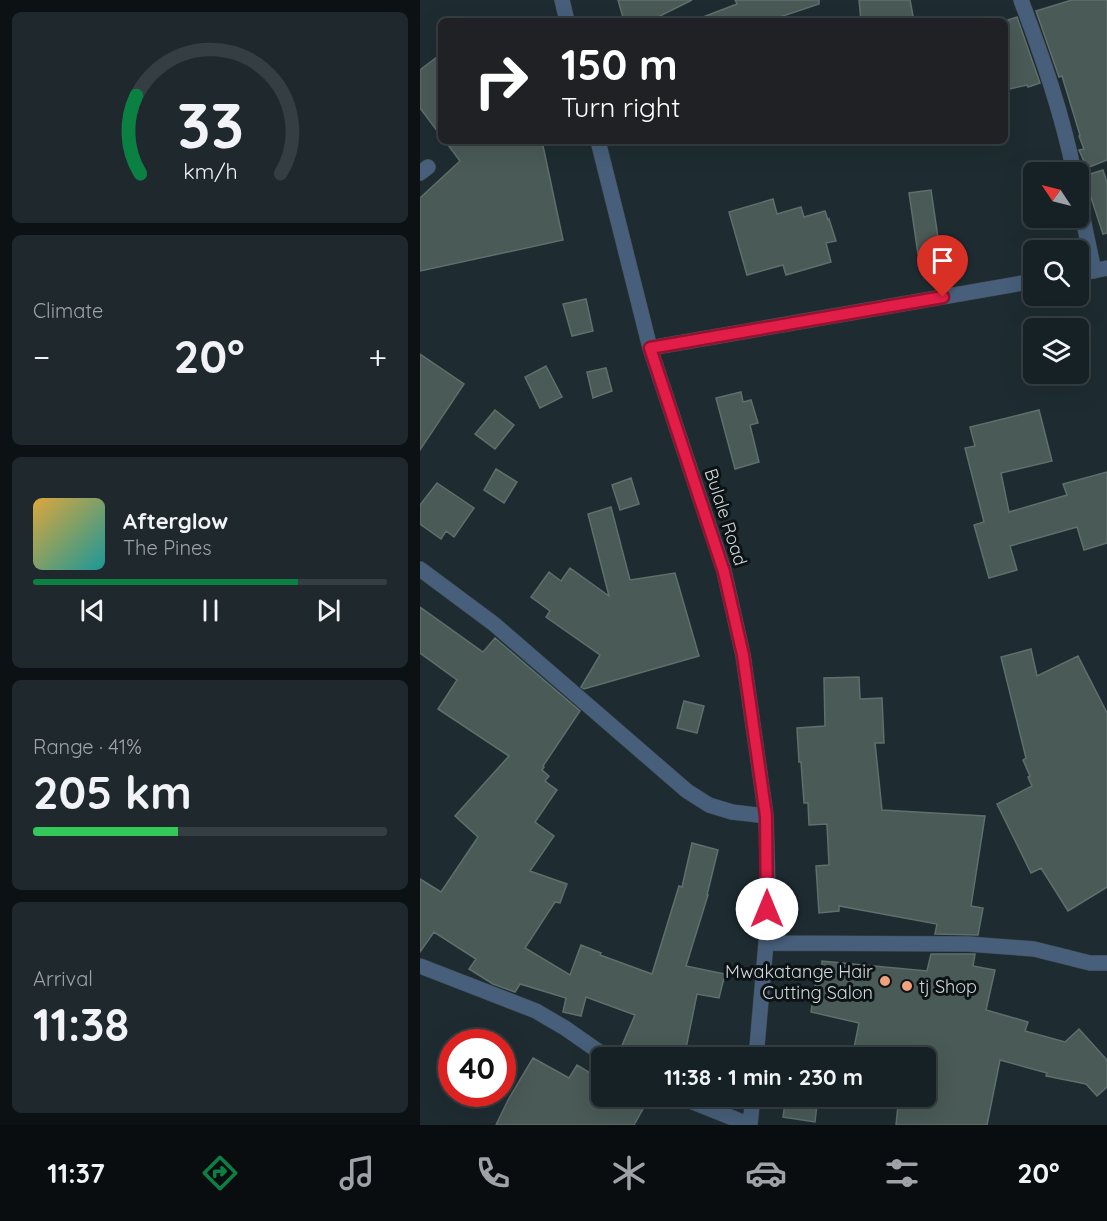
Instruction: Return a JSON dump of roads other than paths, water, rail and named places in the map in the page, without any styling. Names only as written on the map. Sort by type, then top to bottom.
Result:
[{"type":"street","points":[[562,0],[566,18]]},
{"type":"street","points":[[1021,0],[1045,63],[1072,162]]},
{"type":"street","name":"Bulale Road","points":[[599,144],[650,348],[724,572],[743,655],[766,816],[768,892],[766,944],[757,1047]]},
{"type":"street","points":[[1085,228],[1093,271]]},
{"type":"street","points":[[650,348],[1023,283]]},
{"type":"street","points":[[420,568],[494,624],[687,791],[709,805],[732,812],[766,816]]},
{"type":"street","points":[[766,944],[968,944],[1034,949],[1090,963],[1107,963]]},
{"type":"street","points":[[420,966],[536,1011],[592,1047]]},
{"type":"street","points":[[705,1107],[750,1125],[752,1107]]},
{"type":"place","name":"Mwakatange Hair Cutting Salon","points":[[885,981]]},
{"type":"place","name":"tj Shop","points":[[907,986]]}]
